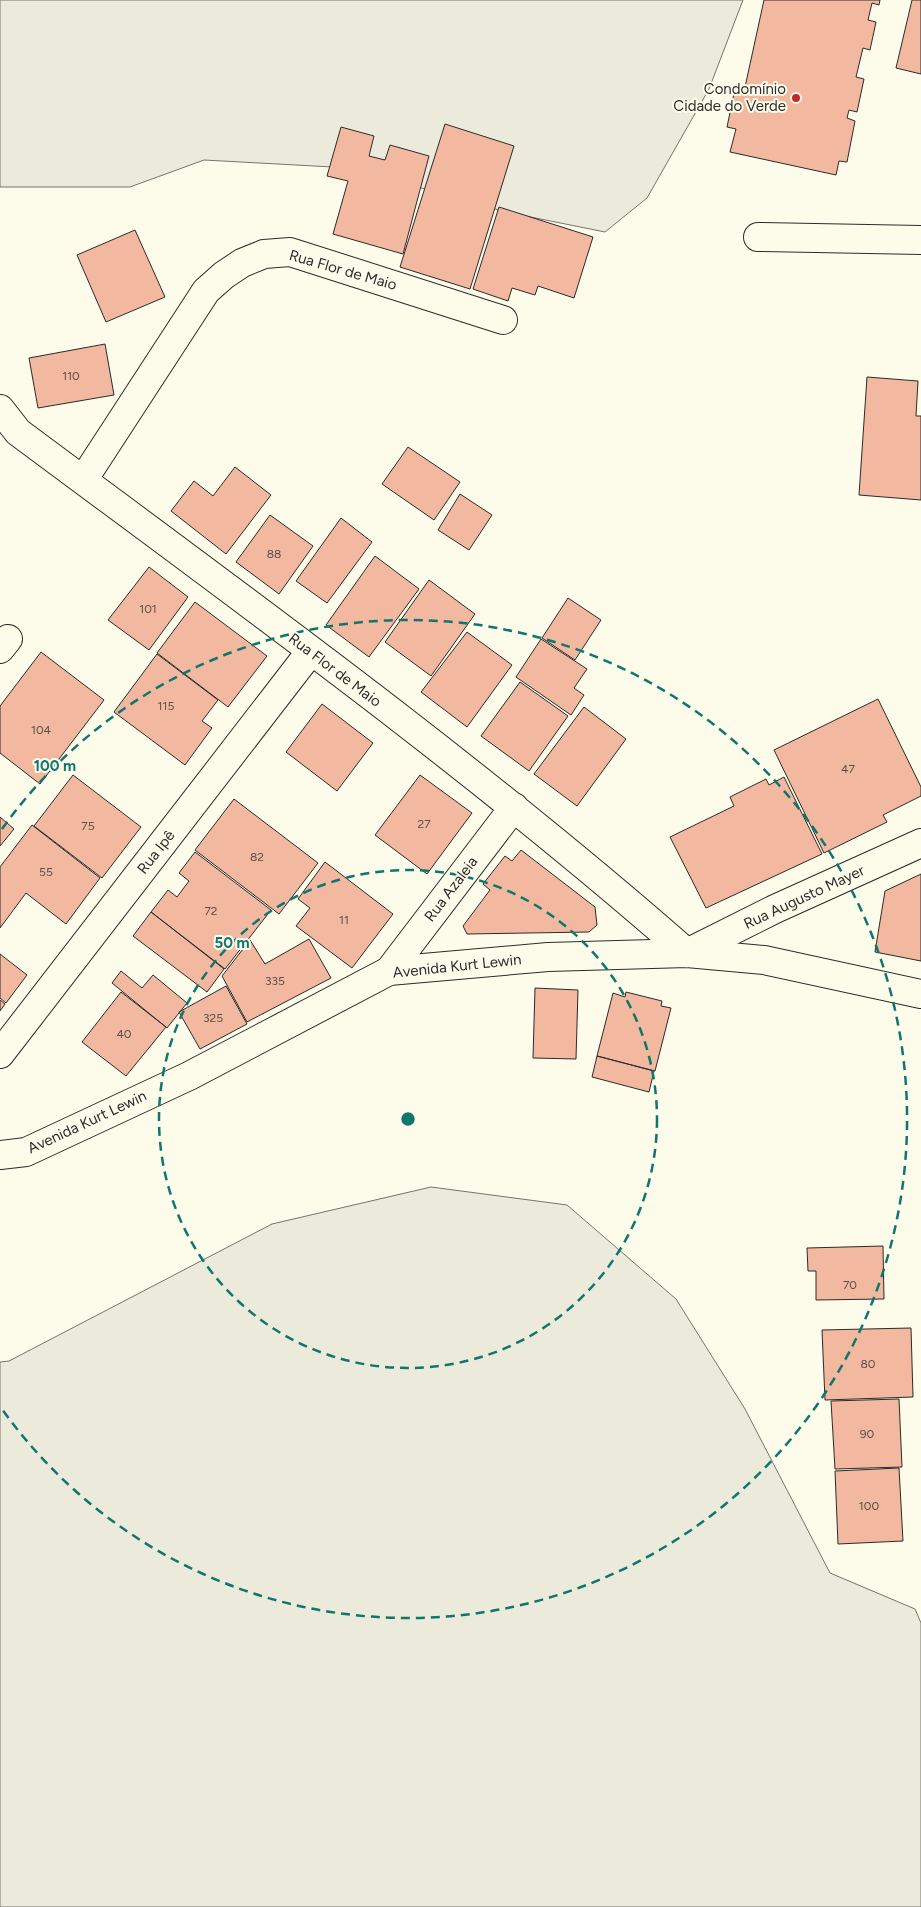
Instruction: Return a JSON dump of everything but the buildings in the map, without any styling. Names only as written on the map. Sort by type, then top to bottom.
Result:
[{"type":"street","points":[[758,237],[921,240]]},
{"type":"street","name":"Rua Flor de Maio","points":[[83,480],[206,290],[224,275],[264,254],[290,252],[503,320]]},
{"type":"street","name":"Rua Flor de Maio","points":[[0,409],[18,432],[311,651],[514,807],[687,953]]},
{"type":"street","name":"Rua Ipê","points":[[0,1054],[311,651]]},
{"type":"street","name":"Rua Azaleia","points":[[389,971],[514,807]]},
{"type":"street","name":"Rua Augusto Mayer","points":[[687,953],[775,909],[921,843]]},
{"type":"street","name":"Avenida Kurt Lewin","points":[[0,1167],[13,1153],[189,1076],[389,971],[548,957],[687,953],[764,960],[921,994]]},
{"type":"shaded area","points":[[0,0],[743,0],[709,89],[647,198],[605,232],[506,212],[351,168],[204,160],[130,187],[0,187]]},
{"type":"shaded area","points":[[431,1187],[567,1205],[676,1299],[745,1409],[830,1573],[915,1609],[921,1623],[921,1907],[0,1907],[0,1362],[9,1361],[272,1224]]},
{"type":"place","name":"Condomínio Cidade do Verde","points":[[796,98]]}]
